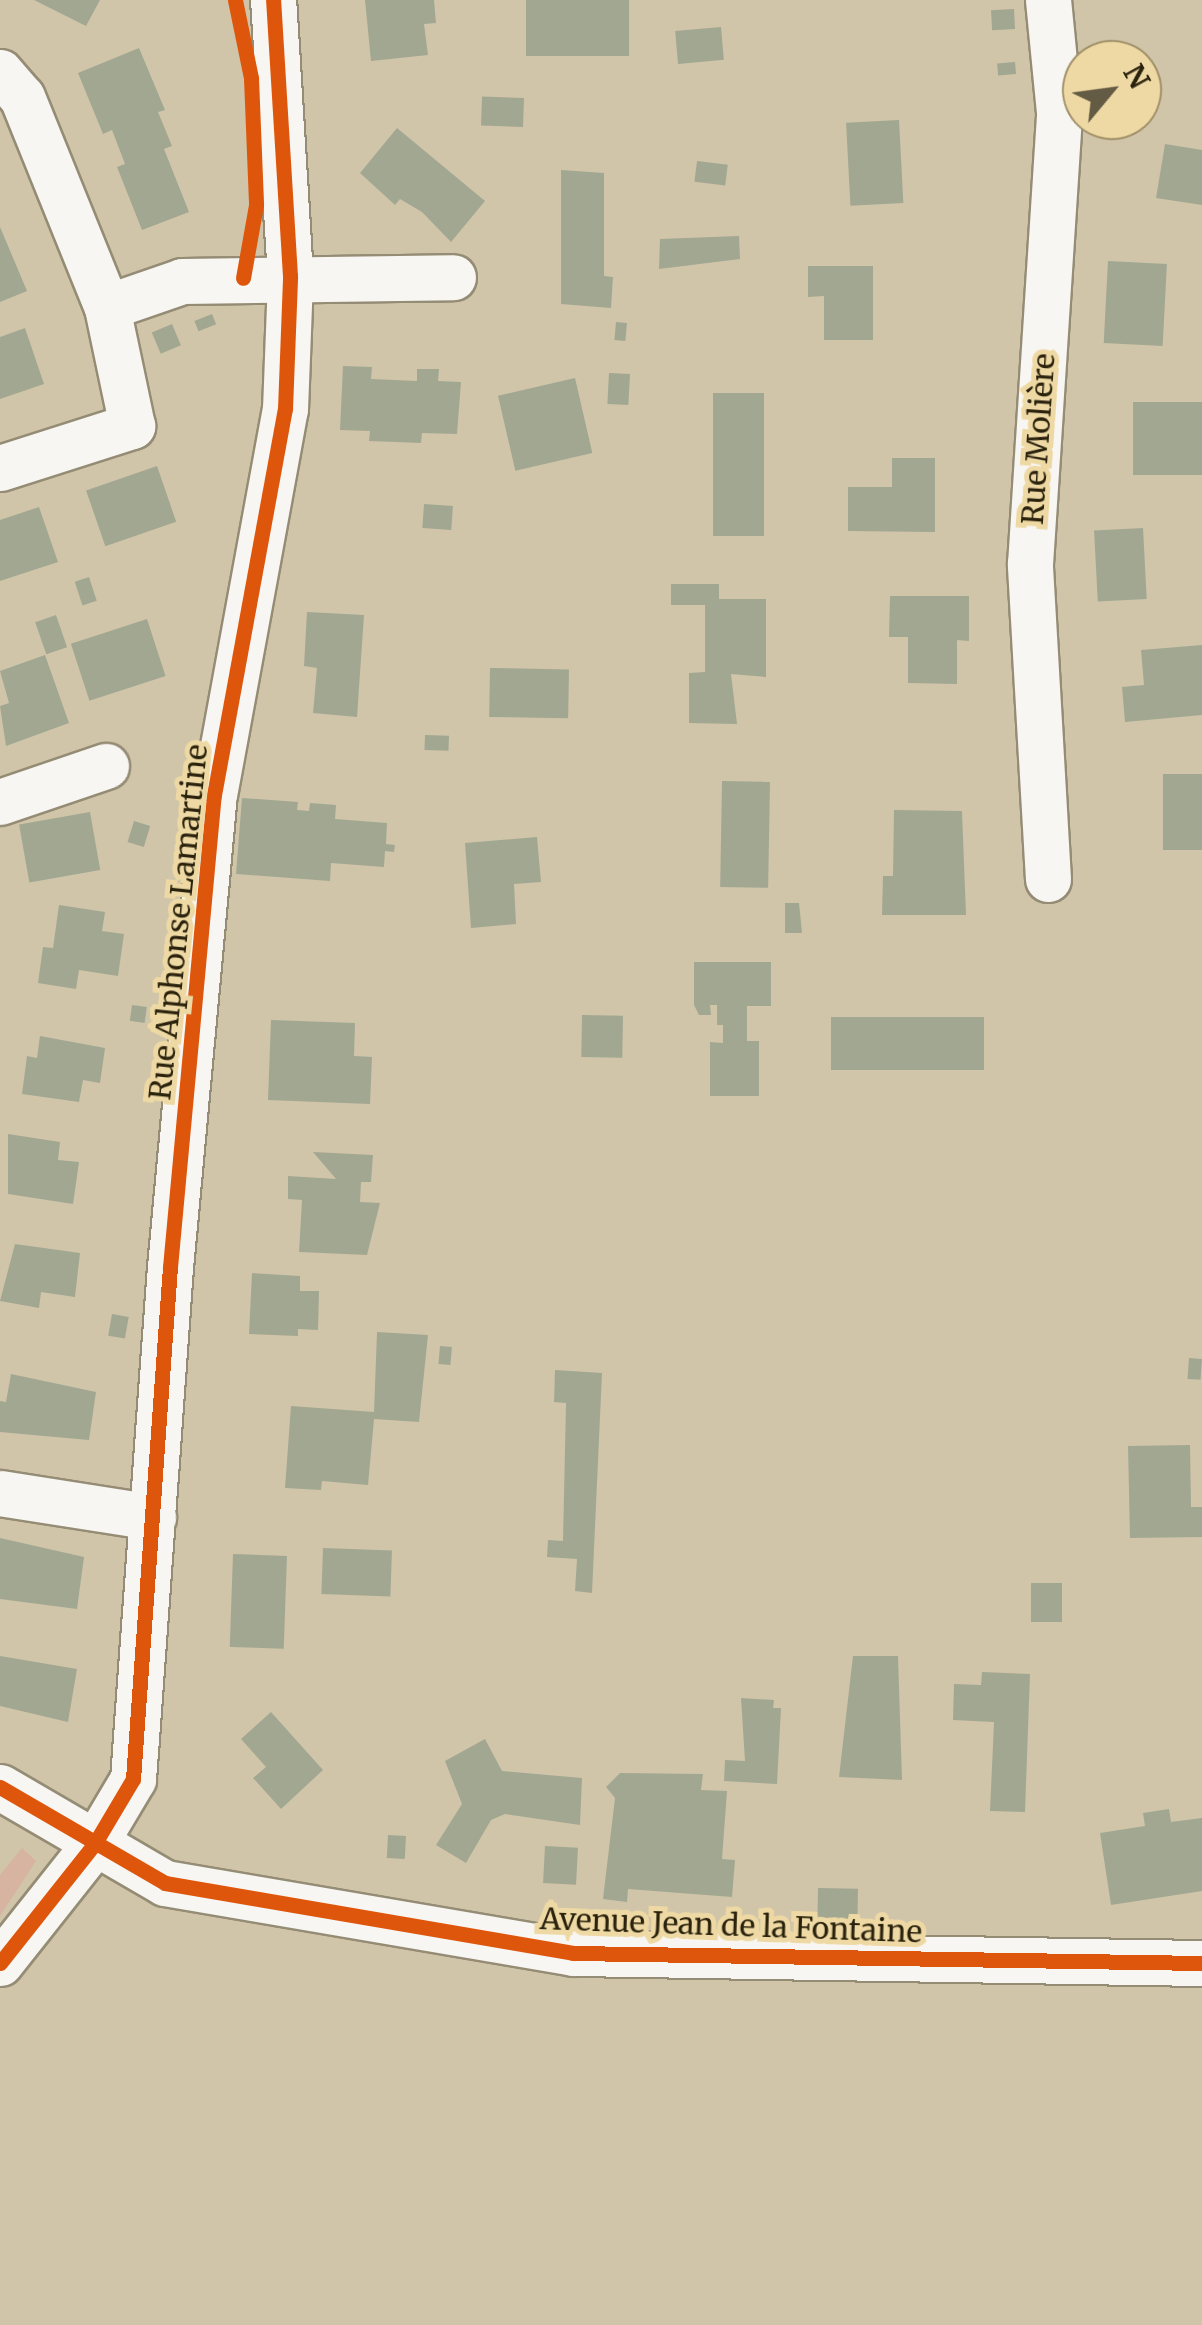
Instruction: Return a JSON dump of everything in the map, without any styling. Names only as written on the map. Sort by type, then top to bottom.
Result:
[{"type":"street","name":"Rue Alphonse Lamartine","points":[[0,1963],[95,1843],[133,1779],[214,795],[285,409],[290,276],[273,0]]},
{"type":"street","name":"Rue Molière","points":[[1048,0],[1059,112],[1030,564],[1048,880]]},
{"type":"street","points":[[0,72],[22,96],[107,308],[132,426],[0,468]]},
{"type":"street","points":[[107,308],[182,281],[290,276],[454,277]]},
{"type":"street","points":[[0,802],[106,766]]},
{"type":"street","points":[[0,1493],[153,1517]]},
{"type":"street","name":"Avenue Jean de la Fontaine","points":[[0,1787],[165,1883],[573,1953],[1202,1963]]},
{"type":"shaded area","points":[[22,1848],[36,1861],[0,1916],[0,1875]]},
{"type":"building","points":[[34,0],[100,0],[86,26]]},
{"type":"building","points":[[365,0],[434,0],[436,23],[424,24],[428,55],[371,61]]},
{"type":"building","points":[[526,0],[629,0],[629,56],[526,56]]},
{"type":"building","points":[[1014,9],[1015,29],[992,30],[991,10]]},
{"type":"building","points":[[721,27],[724,60],[678,64],[675,31]]},
{"type":"building","points":[[139,48],[165,110],[158,112],[172,146],[164,149],[189,212],[142,230],[117,167],[125,164],[112,130],[103,134],[78,73]]},
{"type":"building","points":[[1015,62],[1016,74],[998,76],[997,64]]},
{"type":"building","points":[[482,97],[524,98],[523,127],[481,126]]},
{"type":"building","points":[[899,120],[903,203],[850,206],[846,123]]},
{"type":"building","points":[[397,128],[485,201],[451,242],[422,212],[400,199],[395,205],[360,173]]},
{"type":"building","points":[[1165,144],[1202,150],[1202,205],[1156,198]]},
{"type":"building","points":[[697,161],[728,165],[725,186],[694,182]]},
{"type":"building","points":[[561,170],[604,173],[604,276],[613,277],[611,308],[561,304]]},
{"type":"building","points":[[0,227],[27,291],[0,302]]},
{"type":"building","points":[[739,236],[740,259],[659,269],[660,239]]},
{"type":"building","points":[[1108,261],[1167,264],[1163,346],[1104,343]]},
{"type":"building","points":[[808,266],[873,266],[873,340],[824,340],[824,296],[808,297]]},
{"type":"building","points":[[212,314],[216,324],[199,331],[194,321]]},
{"type":"building","points":[[616,322],[627,323],[625,341],[614,340]]},
{"type":"building","points":[[172,324],[181,345],[161,354],[152,333]]},
{"type":"building","points":[[25,328],[44,384],[0,399],[0,337]]},
{"type":"building","points":[[343,366],[372,367],[371,379],[417,381],[417,369],[439,369],[438,381],[461,382],[457,434],[422,433],[421,443],[369,441],[370,431],[340,430]]},
{"type":"building","points":[[609,373],[630,374],[628,405],[607,404]]},
{"type":"building","points":[[575,378],[592,453],[515,471],[498,396]]},
{"type":"building","points":[[713,393],[764,393],[764,536],[713,536]]},
{"type":"building","points":[[1133,402],[1202,402],[1202,475],[1133,475]]},
{"type":"building","points":[[892,458],[935,458],[935,532],[848,531],[848,487],[892,487]]},
{"type":"building","points":[[157,466],[176,522],[105,546],[86,490]]},
{"type":"building","points":[[424,504],[453,506],[451,530],[422,528]]},
{"type":"building","points":[[39,507],[58,562],[0,581],[0,520]]},
{"type":"building","points":[[1143,528],[1147,599],[1098,601],[1094,531]]},
{"type":"building","points":[[89,577],[97,601],[82,605],[75,582]]},
{"type":"building","points":[[671,584],[719,584],[719,599],[766,599],[766,677],[731,674],[737,724],[689,723],[689,673],[705,672],[705,605],[671,605]]},
{"type":"building","points":[[890,596],[969,596],[969,641],[957,640],[957,684],[908,683],[908,637],[889,637]]},
{"type":"building","points":[[307,612],[364,615],[357,717],[313,713],[317,668],[304,666]]},
{"type":"building","points":[[56,615],[67,647],[46,654],[35,622]]},
{"type":"building","points":[[147,619],[166,676],[89,701],[71,644]]},
{"type":"building","points":[[1202,645],[1202,715],[1125,722],[1122,687],[1144,685],[1141,650]]},
{"type":"building","points":[[45,655],[69,723],[6,746],[0,706],[9,703],[0,671]]},
{"type":"building","points":[[490,668],[569,669],[568,718],[489,717]]},
{"type":"building","points":[[425,735],[449,736],[448,751],[424,750]]},
{"type":"building","points":[[1163,774],[1202,774],[1202,850],[1163,850]]},
{"type":"building","points":[[722,781],[770,782],[768,888],[720,887]]},
{"type":"building","points":[[242,798],[298,802],[297,810],[309,811],[310,803],[336,805],[335,819],[387,823],[386,844],[395,845],[394,852],[385,851],[384,867],[331,863],[330,881],[236,874]]},
{"type":"building","points":[[894,810],[962,811],[966,915],[882,915],[883,876],[893,876]]},
{"type":"building","points":[[90,812],[100,870],[29,883],[19,825]]},
{"type":"building","points":[[134,821],[150,826],[144,847],[128,842]]},
{"type":"building","points":[[537,837],[541,882],[514,884],[516,924],[471,928],[465,843]]},
{"type":"building","points":[[785,903],[799,903],[802,933],[785,933]]},
{"type":"building","points":[[59,905],[105,912],[102,931],[124,934],[118,976],[79,970],[76,989],[38,983],[43,947],[53,948]]},
{"type":"building","points":[[694,962],[771,962],[771,1006],[747,1006],[747,1041],[759,1041],[759,1096],[710,1096],[710,1042],[723,1043],[723,1025],[717,1025],[717,1005],[710,1005],[711,1015],[699,1015],[694,1005]]},
{"type":"building","points":[[132,1005],[147,1007],[145,1023],[130,1021]]},
{"type":"building","points":[[582,1015],[623,1016],[622,1058],[581,1057]]},
{"type":"building","points":[[831,1017],[984,1017],[984,1070],[831,1070]]},
{"type":"building","points":[[271,1020],[355,1023],[354,1056],[372,1057],[370,1104],[268,1100]]},
{"type":"building","points":[[40,1036],[105,1048],[100,1083],[83,1080],[79,1102],[22,1094],[27,1056],[37,1058]]},
{"type":"building","points":[[8,1134],[60,1142],[58,1160],[79,1162],[73,1204],[8,1194]]},
{"type":"building","points":[[313,1152],[373,1155],[371,1182],[361,1182],[360,1202],[380,1203],[367,1255],[299,1252],[302,1200],[288,1199],[288,1176],[336,1179]]},
{"type":"building","points":[[15,1244],[80,1253],[75,1297],[41,1292],[39,1308],[0,1301]]},
{"type":"building","points":[[252,1273],[300,1276],[300,1291],[319,1291],[318,1330],[298,1329],[298,1336],[249,1334]]},
{"type":"building","points":[[112,1314],[129,1317],[125,1339],[108,1336]]},
{"type":"building","points":[[377,1332],[428,1335],[419,1422],[374,1419],[368,1485],[322,1481],[321,1490],[285,1488],[291,1406],[374,1412]]},
{"type":"building","points":[[440,1346],[452,1347],[450,1365],[438,1364]]},
{"type":"building","points":[[1189,1358],[1202,1359],[1201,1380],[1188,1379]]},
{"type":"building","points":[[555,1370],[602,1373],[592,1593],[575,1591],[577,1559],[547,1557],[548,1540],[563,1541],[566,1403],[554,1402]]},
{"type":"building","points":[[11,1374],[96,1392],[89,1440],[0,1432],[0,1401],[6,1402]]},
{"type":"building","points":[[1190,1445],[1191,1507],[1202,1507],[1202,1537],[1130,1538],[1128,1446]]},
{"type":"building","points":[[0,1538],[84,1557],[77,1609],[0,1599]]},
{"type":"building","points":[[323,1548],[392,1550],[390,1596],[321,1594]]},
{"type":"building","points":[[233,1554],[287,1556],[284,1649],[230,1647]]},
{"type":"building","points":[[1031,1583],[1062,1583],[1062,1622],[1031,1622]]},
{"type":"building","points":[[0,1656],[77,1669],[68,1722],[0,1706]]},
{"type":"building","points":[[853,1656],[898,1656],[902,1780],[839,1777]]},
{"type":"building","points":[[982,1672],[1030,1674],[1025,1812],[990,1811],[994,1722],[953,1720],[954,1684],[981,1685]]},
{"type":"building","points":[[741,1698],[774,1700],[773,1708],[781,1708],[777,1784],[724,1781],[725,1760],[745,1761]]},
{"type":"building","points":[[271,1712],[323,1770],[281,1809],[253,1778],[266,1767],[241,1739]]},
{"type":"building","points":[[485,1739],[502,1771],[582,1778],[580,1825],[505,1814],[491,1820],[466,1863],[436,1845],[462,1804],[445,1761]]},
{"type":"building","points":[[620,1773],[703,1774],[701,1790],[727,1791],[722,1859],[735,1860],[732,1897],[628,1889],[627,1902],[603,1899],[615,1798],[606,1787]]},
{"type":"building","points":[[1169,1809],[1171,1822],[1202,1818],[1202,1891],[1111,1905],[1100,1833],[1145,1826],[1143,1813]]},
{"type":"building","points":[[388,1835],[406,1836],[405,1859],[387,1858]]},
{"type":"building","points":[[545,1846],[578,1848],[576,1885],[543,1883]]},
{"type":"building","points":[[818,1888],[858,1889],[857,1928],[817,1927]]},
{"type":"cycle path","points":[[235,0],[251,78],[256,205],[243,278]]},
{"type":"cycle path","points":[[0,1963],[95,1843],[133,1779],[170,1267],[214,795],[285,409],[290,276],[273,0]]},
{"type":"cycle path","points":[[0,1787],[165,1883],[573,1953],[1202,1963]]}]
